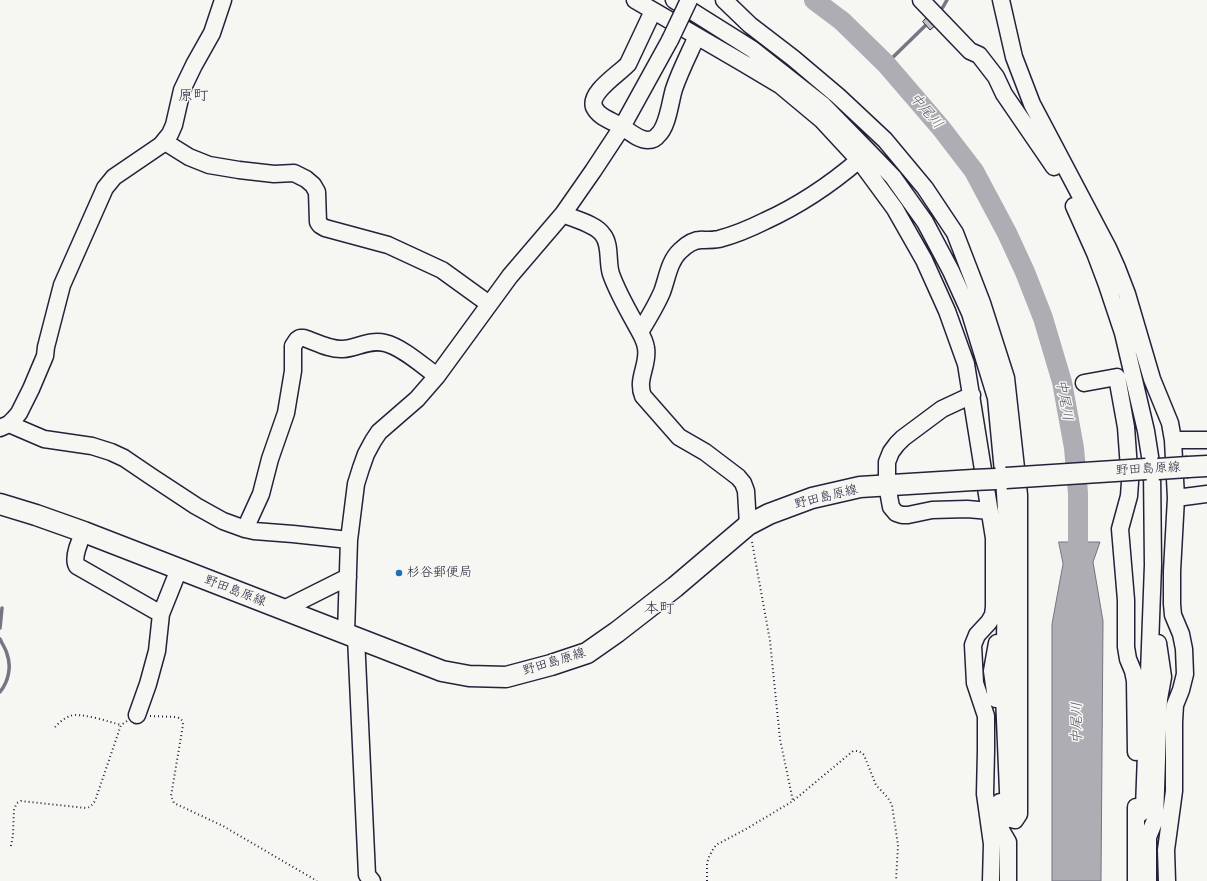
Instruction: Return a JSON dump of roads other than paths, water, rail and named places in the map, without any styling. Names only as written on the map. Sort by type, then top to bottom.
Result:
[{"type":"main road","name":"野田島原線","points":[[0,504],[84,532],[442,671],[469,676],[506,677],[552,665],[587,653],[612,636],[675,587],[748,525],[769,514],[812,498],[860,487],[1197,467]]},
{"type":"street","points":[[4,426],[14,419],[31,389],[45,356],[62,285],[105,188],[114,177],[165,142],[174,125],[182,90],[212,33],[223,0]]},
{"type":"street","points":[[635,0],[780,85],[822,120],[859,160],[895,209],[924,260],[947,311],[966,364],[994,538],[993,615],[989,622],[977,635],[973,645],[975,684],[986,716],[985,794],[992,844],[990,881]]},
{"type":"street","points":[[674,0],[752,48],[823,105],[893,177],[925,222],[951,271],[970,313],[996,398],[1002,459],[1002,479],[1005,493],[1007,526],[1004,696],[1009,815],[1011,819],[1015,820],[1019,814],[1019,495],[1006,378],[982,303],[955,233],[925,188],[885,140],[838,96],[793,58],[750,25],[724,0]]},
{"type":"street","points":[[372,881],[368,875],[348,577],[349,540],[356,484],[363,461],[379,432],[417,398],[437,376],[510,276],[563,214],[593,172],[622,126],[670,40],[689,0]]},
{"type":"street","points":[[921,0],[970,51],[979,55],[996,77],[1004,94],[1047,156],[1078,213],[1100,266],[1123,333],[1146,431],[1152,469],[1153,565],[1144,808],[1137,816]]},
{"type":"street","points":[[1001,0],[1014,57],[1032,104],[1108,248],[1117,268],[1127,294],[1152,379],[1170,423],[1173,440],[1176,498],[1172,571],[1172,604],[1173,615],[1184,650],[1185,674],[1176,705],[1174,722],[1174,791],[1166,850],[1167,881]]},
{"type":"street","points":[[652,11],[628,64],[603,86],[594,100],[594,107],[603,117],[622,126],[638,137],[648,140],[652,139],[661,132],[674,89],[697,36]]},
{"type":"street","points":[[165,142],[189,158],[210,165],[274,174],[294,173],[310,182],[317,192],[318,222],[320,225],[325,228],[388,246],[442,270],[489,304]]},
{"type":"street","points":[[640,332],[662,293],[676,254],[681,250],[692,242],[698,240],[718,239],[764,222],[789,209],[840,176],[859,160]]},
{"type":"street","points":[[563,214],[589,224],[599,230],[606,240],[610,273],[647,349],[640,384],[643,396],[679,437],[705,452],[738,477],[743,483],[746,491],[748,525]]},
{"type":"street","points":[[245,530],[261,494],[270,459],[286,413],[293,371],[292,351],[297,340],[304,338],[338,349],[345,349],[377,342],[384,343],[400,350],[437,376]]},
{"type":"street","points":[[1084,383],[1117,377],[1126,426],[1130,482],[1129,496],[1120,529],[1126,600],[1126,647],[1135,681],[1137,816],[1136,881]]},
{"type":"street","points":[[972,395],[942,409],[897,444],[891,452],[888,462],[887,485],[891,506],[896,513],[902,515],[932,510],[967,509],[990,511]]},
{"type":"street","points":[[4,426],[44,439],[92,446],[111,452],[124,458],[196,506],[245,530],[349,540]]},
{"type":"street","points":[[1173,440],[1207,440]]},
{"type":"street","points":[[1176,498],[1207,494]]},
{"type":"street","points":[[84,532],[80,540],[75,560],[77,566],[161,614]]},
{"type":"street","points":[[137,715],[148,684],[157,651],[161,614],[179,569]]},
{"type":"street","points":[[284,609],[348,577]]},
{"type":"street","points":[[1005,625],[1002,625],[999,630],[992,671],[996,700],[1001,830],[1008,842],[1008,881]]},
{"type":"street","points":[[1148,881],[1148,838],[1155,820],[1159,699],[1163,677],[1158,641],[1156,635],[1151,630]]},
{"type":"water","points":[[1059,542],[1100,542],[1093,562],[1103,621],[1101,881],[1052,881],[1052,624],[1063,564]]},
{"type":"waterway","name":"中尾川","points":[[814,0],[842,21],[886,64],[941,128],[974,171],[1007,233],[1025,272],[1043,318],[1062,382],[1074,448],[1078,493],[1078,568]]},
{"type":"waterway","points":[[938,12],[947,0]]},
{"type":"waterway","points":[[886,64],[929,22]]},
{"type":"waterway","points":[[0,628],[2,608]]},
{"type":"waterway","points":[[0,639],[6,652],[9,664],[7,679],[0,692]]},
{"type":"place","name":"杉谷郵便局","points":[[399,573]]},
{"type":"district","name":"原町","points":[[193,96]]},
{"type":"district","name":"本町","points":[[659,609]]}]
